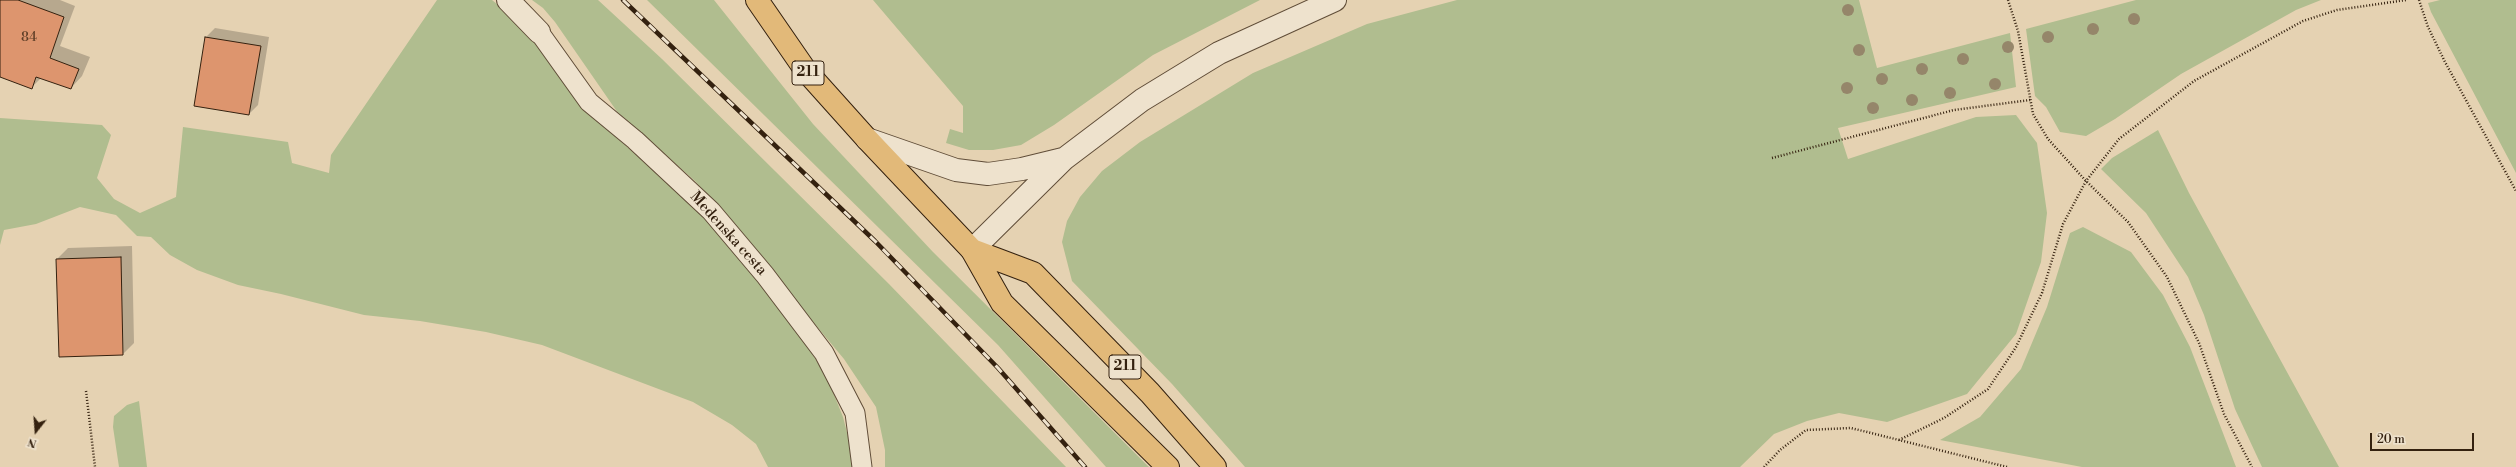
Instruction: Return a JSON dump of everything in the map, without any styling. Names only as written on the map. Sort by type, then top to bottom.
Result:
[{"type":"main road","name":"211","points":[[756,0],[806,71],[866,139],[972,250],[1002,303],[1168,467]]},
{"type":"main road","name":"211","points":[[972,250],[1033,273],[1150,393],[1215,467]]},
{"type":"street","name":"Medenska cesta","points":[[508,0],[539,32]]},
{"type":"street","points":[[972,250],[1064,159],[1142,100],[1219,54],[1336,0]]},
{"type":"street","points":[[866,139],[956,170],[988,174],[1022,170],[1064,159]]},
{"type":"lane","name":"Medenska cesta","points":[[539,32],[589,102],[634,140],[711,211],[765,275],[824,353],[855,413],[862,467]]},
{"type":"path","points":[[2008,0],[2018,31],[2033,114],[2048,139],[2086,181],[2128,222],[2167,276],[2199,344],[2224,414],[2252,467]]},
{"type":"path","points":[[1899,440],[1944,418],[1988,389],[2016,347],[2042,292],[2063,224],[2086,181],[2119,139],[2194,82],[2303,21],[2337,10],[2406,0]]},
{"type":"path","points":[[2419,0],[2428,27],[2445,62],[2516,191]]},
{"type":"path","points":[[1772,158],[1954,110],[2030,100]]},
{"type":"path","points":[[86,391],[95,467]]},
{"type":"path","points":[[1764,467],[1780,450],[1806,430],[1851,428],[2007,467]]},
{"type":"green space","points":[[437,0],[492,0],[508,13],[531,38],[566,86],[601,124],[710,219],[802,336],[829,382],[843,417],[852,452],[854,467],[768,467],[756,444],[732,425],[693,402],[542,345],[486,332],[420,321],[364,315],[281,294],[238,285],[197,270],[170,255],[151,237],[137,236],[116,215],[80,207],[36,224],[4,230],[0,245],[0,118],[102,125],[111,135],[97,178],[114,199],[140,213],[176,197],[183,127],[288,142],[292,163],[329,173],[331,155]]},
{"type":"green space","points":[[532,0],[598,0],[662,59],[889,284],[1066,467],[885,467],[885,450],[876,407],[844,359],[695,181],[618,113],[555,22],[543,8]]},
{"type":"green space","points":[[647,0],[714,0],[813,124],[933,252],[1149,467],[1106,467],[998,345]]},
{"type":"green space","points":[[873,0],[1260,0],[1153,55],[1054,125],[1021,145],[993,150],[969,150],[946,143],[950,129],[963,133],[963,106]]},
{"type":"green space","points":[[1457,0],[1859,0],[1877,68],[2010,33],[2016,87],[1838,128],[1848,159],[1976,117],[2016,115],[2037,143],[2047,213],[2041,262],[2016,334],[1967,394],[1887,422],[1839,413],[1807,421],[1774,434],[1740,467],[1245,467],[1172,384],[1072,281],[1062,242],[1067,221],[1080,197],[1102,171],[1140,142],[1253,73],[1367,24]]},
{"type":"green space","points":[[2136,0],[2321,0],[2296,10],[2181,74],[2115,119],[2086,136],[2060,132],[2046,107],[2035,96],[2026,29]]},
{"type":"green space","points":[[2440,0],[2516,0],[2516,173],[2431,12],[2428,3]]},
{"type":"green space","points":[[2158,130],[2189,193],[2339,467],[2262,467],[2235,409],[2204,315],[2188,277],[2146,213],[2101,169],[2112,158]]},
{"type":"green space","points":[[2083,227],[2131,252],[2163,295],[2190,347],[2236,467],[2082,467],[1940,440],[1980,417],[2021,369],[2047,307],[2070,233]]},
{"type":"green space","points":[[139,401],[147,467],[119,467],[113,427],[114,416],[127,405]]},
{"type":"building","points":[[0,0],[18,0],[64,17],[50,58],[79,69],[71,89],[36,77],[32,89],[0,77]]},
{"type":"building","points":[[205,37],[261,46],[249,115],[194,106]]},
{"type":"building","points":[[121,257],[123,355],[59,357],[56,259]]},
{"type":"railway","points":[[623,0],[875,241],[998,368],[1085,467]]}]
